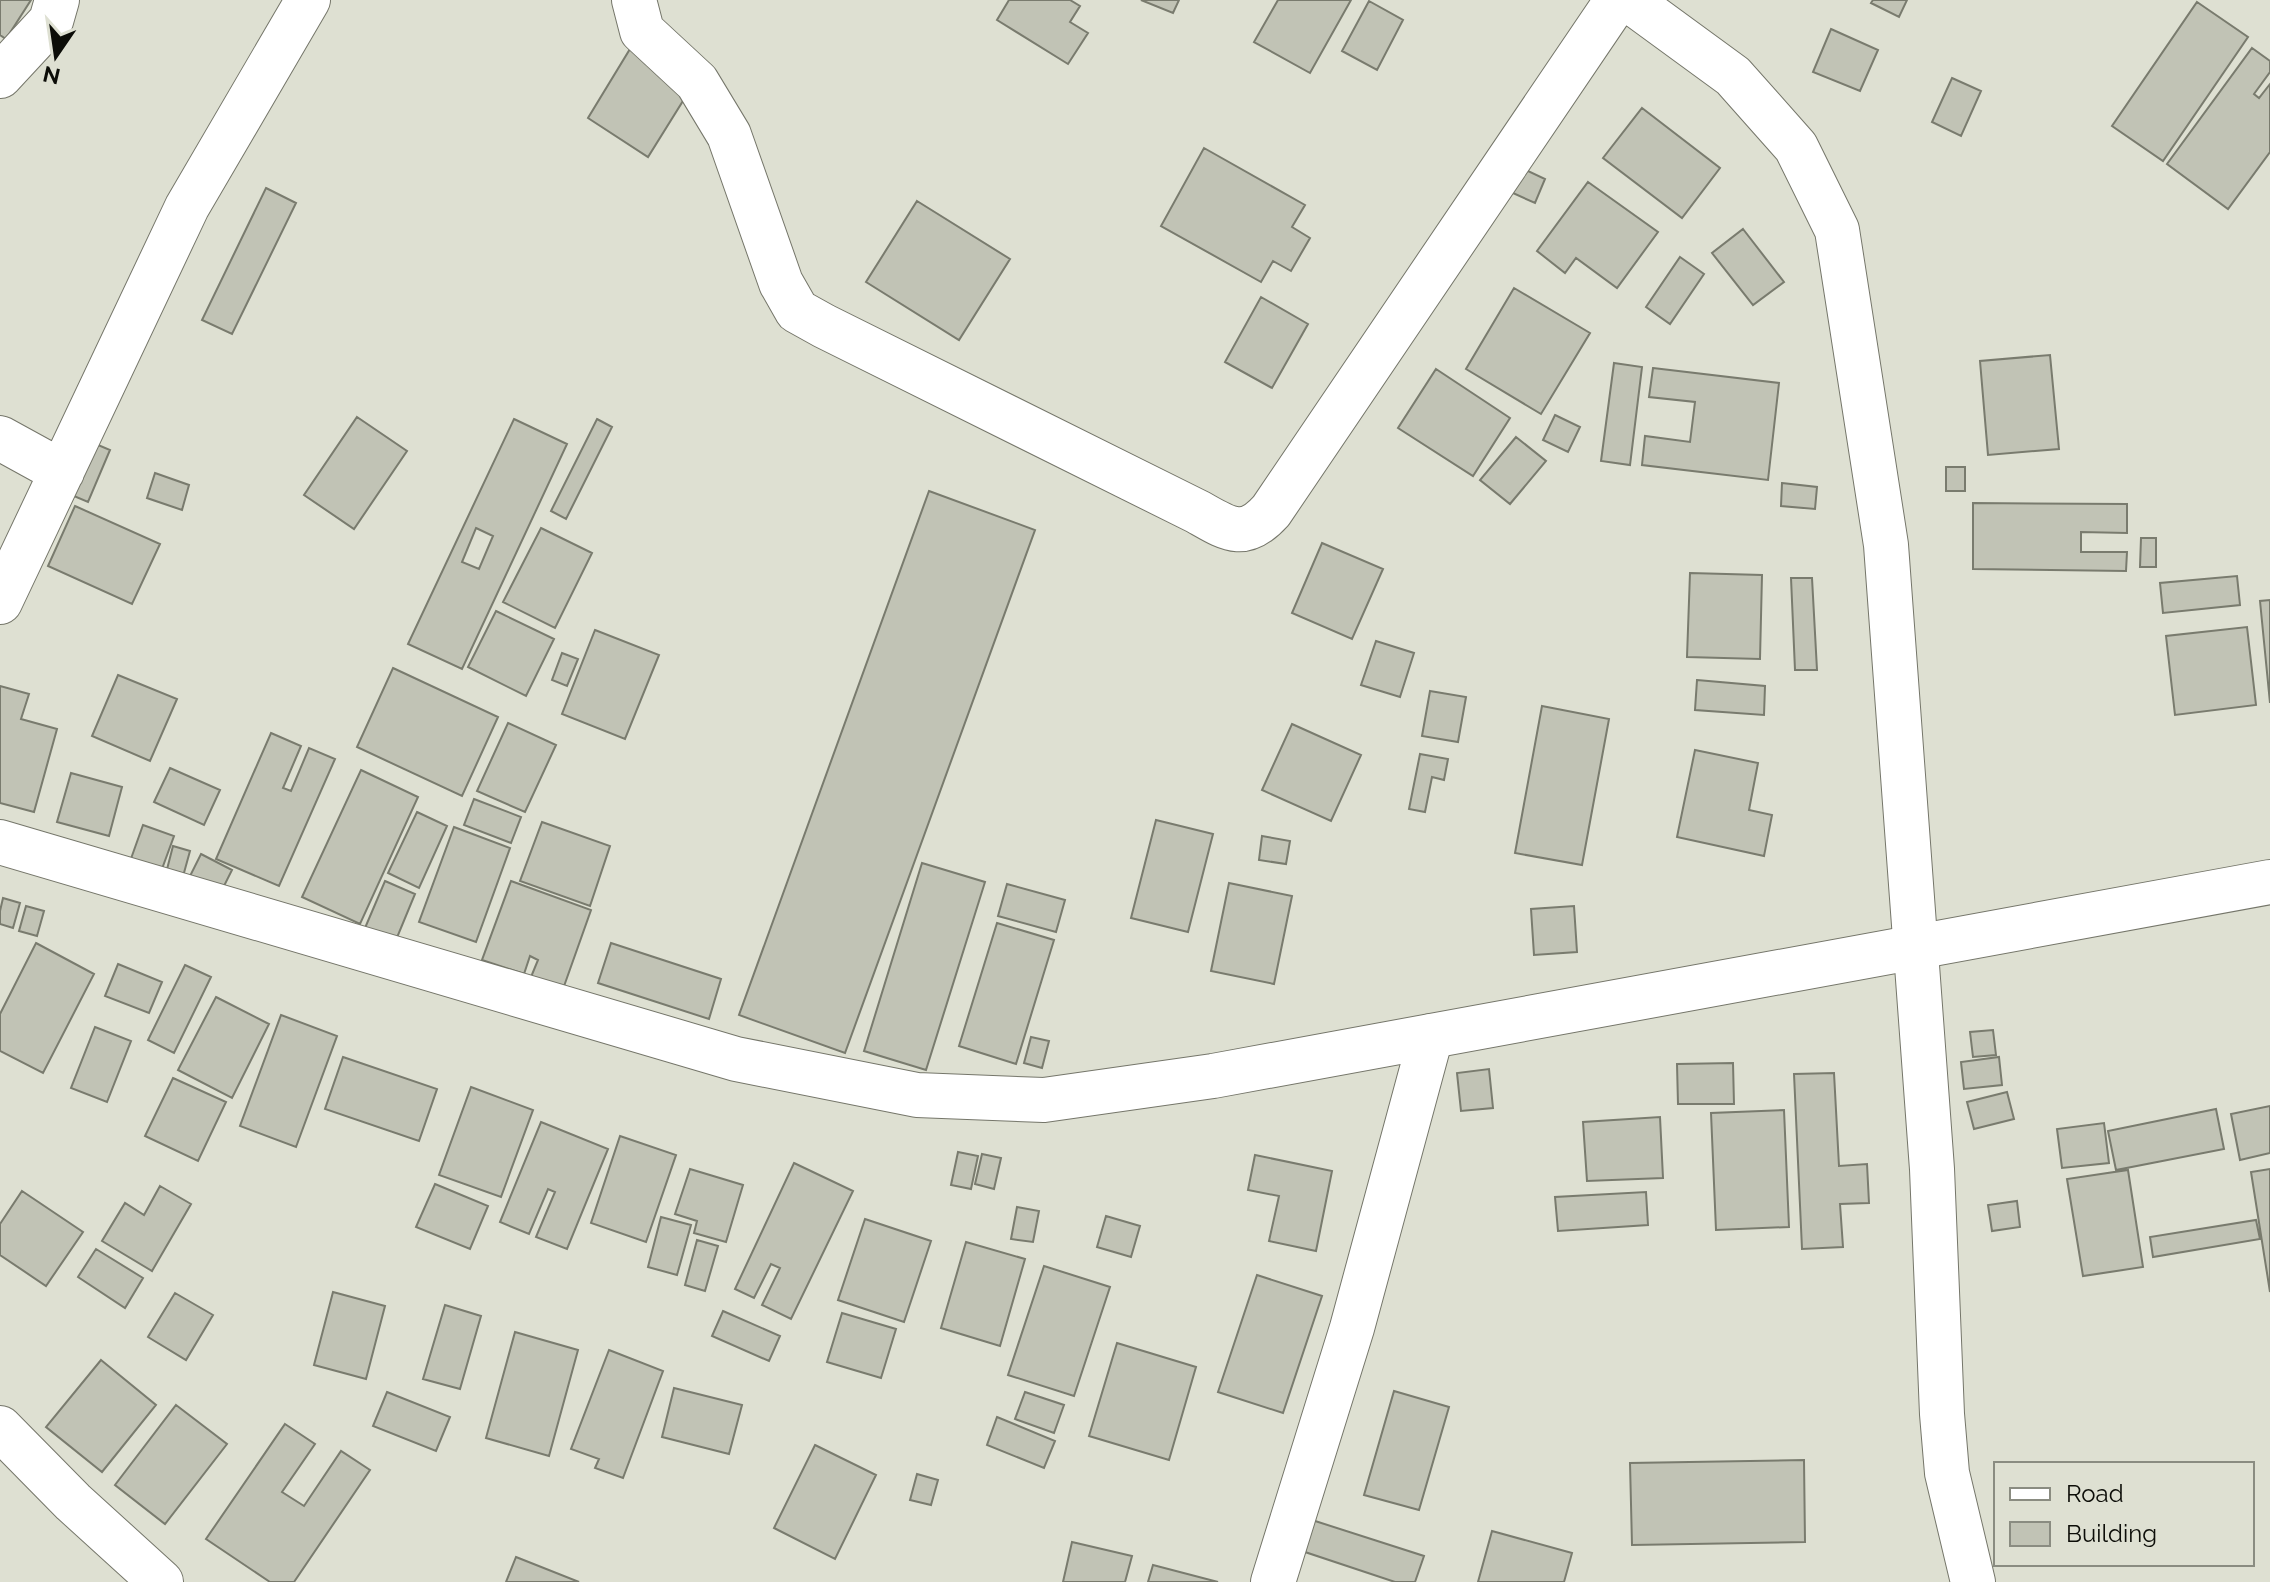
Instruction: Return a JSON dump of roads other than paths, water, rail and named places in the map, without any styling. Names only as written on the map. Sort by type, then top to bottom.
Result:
[{"type":"street","points":[[0,76],[51,21],[57,0]]},
{"type":"street","points":[[0,602],[187,207],[308,0]]},
{"type":"street","points":[[634,0],[642,31],[697,82],[729,135],[781,283],[797,311],[1227,529],[1244,530],[1259,524],[1271,511],[1617,0]]},
{"type":"street","points":[[1629,0],[1733,76],[1796,147],[1837,230],[1886,545],[1932,1169],[1942,1414],[1947,1473],[1973,1582]]},
{"type":"street","points":[[0,438],[62,472]]},
{"type":"street","points":[[0,842],[736,1059],[917,1095],[1044,1100],[1213,1076],[2270,882]]},
{"type":"street","points":[[1273,1582],[1352,1328],[1431,1036]]},
{"type":"street","points":[[0,1428],[73,1502],[161,1582]]}]
